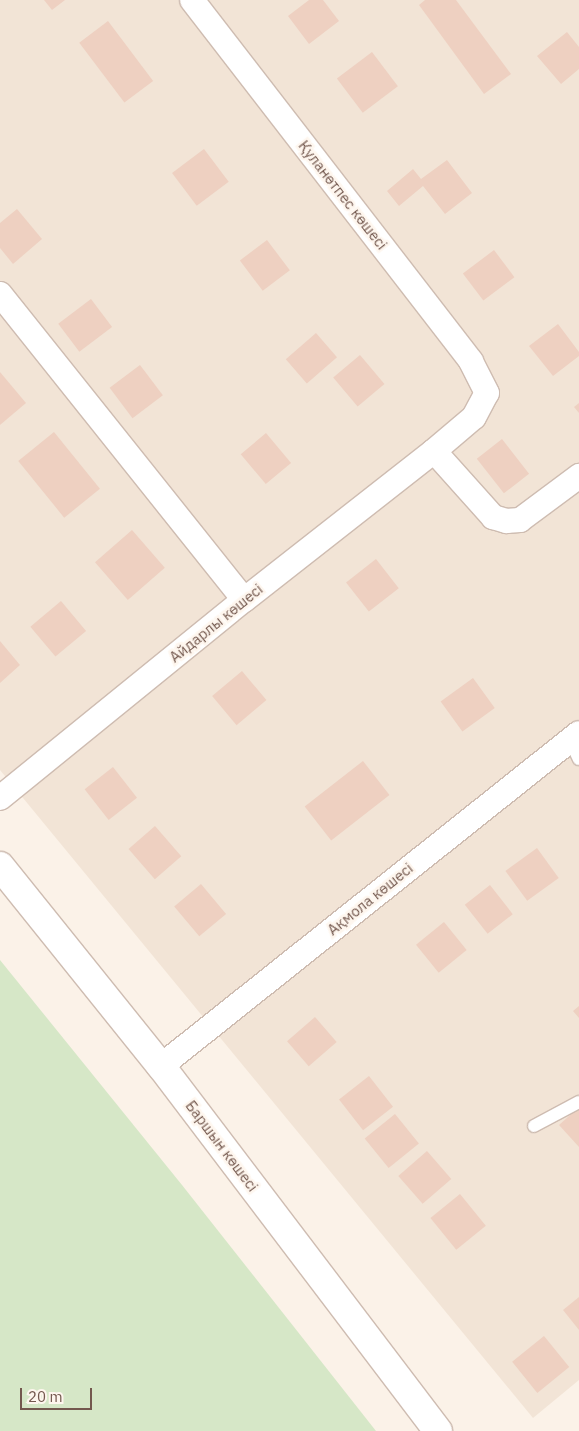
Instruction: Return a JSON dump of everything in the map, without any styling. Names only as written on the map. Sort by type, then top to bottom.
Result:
[{"type":"street","name":"Қуланөтпес көшесі","points":[[192,0],[471,361],[488,393]]},
{"type":"street","points":[[0,294],[244,600]]},
{"type":"street","name":"Айдарлы көшесі","points":[[0,798],[244,600],[434,451],[474,417],[488,393]]},
{"type":"street","points":[[434,451],[494,517],[506,520],[520,520],[579,476]]},
{"type":"street","name":"Ақмола көшесі","points":[[161,1066],[576,744]]},
{"type":"street","name":"Баршын көшесі","points":[[0,866],[161,1066],[438,1431]]},
{"type":"lane","points":[[534,1126],[579,1102]]},
{"type":"shaded area","points":[[0,0],[579,0],[579,1380],[533,1418],[0,770]]},
{"type":"green space","points":[[0,960],[182,1185],[376,1431],[0,1431]]},
{"type":"building","points":[[44,0],[65,0],[52,10]]},
{"type":"building","points":[[309,0],[323,0],[339,21],[309,44],[288,16]]},
{"type":"building","points":[[425,0],[456,0],[511,74],[484,94],[419,5]]},
{"type":"building","points":[[108,21],[153,81],[124,103],[79,43]]},
{"type":"building","points":[[567,32],[579,47],[579,69],[561,84],[537,56]]},
{"type":"building","points":[[372,52],[398,86],[363,113],[337,78]]},
{"type":"building","points":[[204,149],[229,182],[197,206],[172,173]]},
{"type":"building","points":[[447,160],[472,193],[445,214],[423,186],[399,206],[387,191],[413,169],[421,179]]},
{"type":"building","points":[[17,209],[42,239],[13,264],[0,248],[0,223]]},
{"type":"building","points":[[267,240],[290,270],[263,291],[240,260]]},
{"type":"building","points":[[494,250],[514,277],[483,301],[463,273]]},
{"type":"building","points":[[91,299],[112,327],[79,352],[58,324]]},
{"type":"building","points":[[558,324],[579,352],[579,356],[553,376],[529,346]]},
{"type":"building","points":[[316,333],[337,357],[307,383],[286,359]]},
{"type":"building","points":[[360,355],[384,384],[358,407],[333,377]]},
{"type":"building","points":[[140,365],[163,395],[133,418],[110,388]]},
{"type":"building","points":[[0,372],[26,403],[0,425]]},
{"type":"building","points":[[579,403],[579,413],[574,407]]},
{"type":"building","points":[[54,432],[100,489],[64,518],[18,461]]},
{"type":"building","points":[[266,433],[291,463],[266,484],[241,454]]},
{"type":"building","points":[[502,439],[529,474],[504,493],[477,459]]},
{"type":"building","points":[[132,530],[165,568],[128,600],[95,562]]},
{"type":"building","points":[[376,559],[399,588],[369,612],[346,582]]},
{"type":"building","points":[[61,601],[86,631],[55,657],[30,627]]},
{"type":"building","points":[[0,641],[20,665],[0,683]]},
{"type":"building","points":[[242,671],[266,700],[237,725],[212,696]]},
{"type":"building","points":[[473,678],[495,708],[462,731],[441,702]]},
{"type":"building","points":[[363,761],[389,795],[331,840],[305,807]]},
{"type":"building","points":[[113,767],[137,798],[109,820],[85,789]]},
{"type":"building","points":[[155,826],[181,856],[155,879],[129,849]]},
{"type":"building","points":[[537,848],[559,878],[527,901],[505,871]]},
{"type":"building","points":[[201,884],[226,914],[199,936],[174,906]]},
{"type":"building","points":[[490,885],[513,914],[488,934],[465,905]]},
{"type":"building","points":[[444,922],[467,950],[439,973],[416,945]]},
{"type":"building","points":[[579,1006],[579,1018],[573,1011]]},
{"type":"building","points":[[315,1017],[337,1042],[309,1066],[287,1041]]},
{"type":"building","points":[[369,1076],[393,1107],[363,1130],[339,1099]]},
{"type":"building","points":[[579,1107],[579,1147],[559,1125]]},
{"type":"building","points":[[395,1114],[419,1144],[389,1168],[365,1139]]},
{"type":"building","points":[[427,1151],[451,1179],[423,1204],[398,1176]]},
{"type":"building","points":[[460,1194],[486,1226],[456,1250],[430,1218]]},
{"type":"building","points":[[579,1297],[579,1330],[563,1310]]},
{"type":"building","points":[[544,1336],[569,1367],[537,1393],[512,1362]]}]
